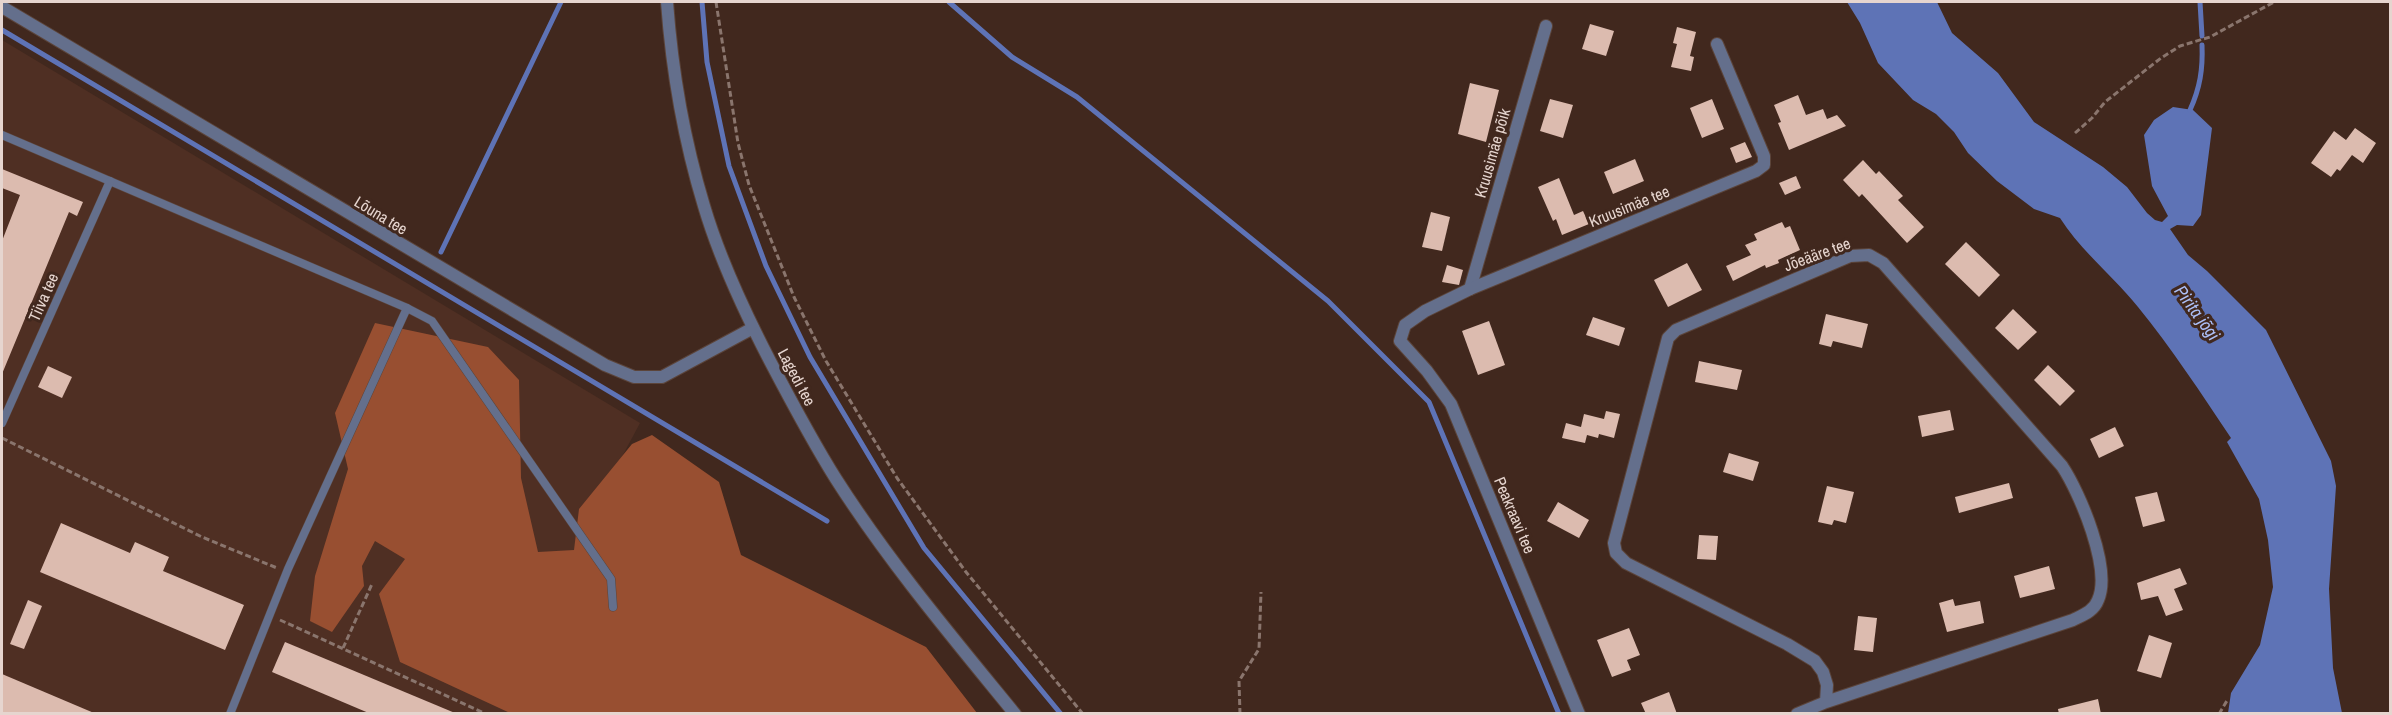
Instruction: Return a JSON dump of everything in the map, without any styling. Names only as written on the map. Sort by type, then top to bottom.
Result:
[{"type":"street","name":"Lagedi tee","points":[[667,2],[677,89],[704,208],[727,271],[753,328],[799,417],[837,480],[884,548],[1016,714]]},
{"type":"street","name":"Lõuna tee","points":[[2,7],[605,365],[634,377],[662,377],[753,328]]},
{"type":"street","name":"Kruusimäe põik","points":[[1470,289],[1546,26]]},
{"type":"street","name":"Kruusimäe tee","points":[[1400,341],[1405,324],[1425,311],[1470,289],[1756,171],[1764,165],[1764,156],[1717,44]]},
{"type":"street","name":"Jõeääre tee","points":[[1797,714],[1826,702],[2073,620],[2090,611],[2098,601],[2101,591],[2097,553],[2088,520],[2074,484],[2062,466],[1883,264],[1869,255],[1850,256],[1676,330],[1668,338],[1614,543],[1616,554],[1626,563],[1787,644],[1815,661],[1823,672],[1827,686],[1826,702]]},
{"type":"street","name":"Peakraavi tee","points":[[1400,341],[1427,371],[1451,404],[1579,714]]},
{"type":"lane","points":[[2,135],[407,308],[432,321],[611,579],[613,607]]},
{"type":"lane","name":"Tiiva tee","points":[[2,423],[110,181]]},
{"type":"lane","points":[[230,714],[287,572],[407,308]]},
{"type":"path","points":[[716,2],[738,143],[749,185],[794,297],[826,361],[897,477],[966,572],[1083,714]]},
{"type":"path","points":[[2074,133],[2092,118],[2105,102],[2161,58],[2180,46],[2210,37],[2274,2]]},
{"type":"path","points":[[2,438],[202,537],[287,572]]},
{"type":"path","points":[[343,648],[372,584]]},
{"type":"path","points":[[1240,714],[1239,681],[1259,648],[1261,592]]},
{"type":"path","points":[[270,615],[486,714]]},
{"type":"path","points":[[2219,714],[2229,699]]},
{"type":"shaded area","points":[[2,40],[640,423],[586,524],[577,713],[2,713]]},
{"type":"shaded area","points":[[375,323],[488,347],[519,380],[521,478],[538,552],[574,550],[579,509],[632,444],[652,435],[719,482],[741,555],[926,647],[977,713],[510,713],[400,662],[379,594],[405,559],[375,541],[362,566],[364,586],[332,632],[310,621],[315,576],[348,469],[335,413]]},
{"type":"water","name":"Pirita jõgi","points":[[1847,2],[1937,2],[1952,33],[1998,73],[2034,122],[2103,167],[2127,187],[2155,220],[2162,222],[2168,216],[2152,186],[2144,135],[2154,120],[2173,107],[2193,110],[2212,128],[2201,215],[2193,226],[2177,225],[2170,229],[2188,255],[2266,330],[2331,461],[2336,486],[2329,589],[2333,668],[2342,713],[2228,713],[2231,693],[2260,645],[2273,587],[2268,540],[2259,499],[2227,442],[2231,438],[2151,323],[2068,230],[2060,218],[2034,209],[1997,181],[1968,153],[1954,132],[1936,114],[1913,100],[1878,63],[1860,23]]},
{"type":"building","points":[[1590,24],[1614,31],[1606,56],[1582,49]]},
{"type":"building","points":[[1677,27],[1696,32],[1690,56],[1694,57],[1691,71],[1671,67],[1677,44],[1673,43]]},
{"type":"building","points":[[1470,83],[1499,90],[1486,142],[1458,134]]},
{"type":"building","points":[[1798,95],[1806,115],[1823,109],[1827,119],[1837,115],[1846,126],[1789,150],[1778,123],[1781,122],[1774,105]]},
{"type":"building","points":[[1550,99],[1573,105],[1563,138],[1540,131]]},
{"type":"building","points":[[1712,99],[1724,129],[1702,138],[1690,108]]},
{"type":"building","points":[[2355,128],[2376,143],[2363,163],[2352,155],[2340,171],[2337,169],[2331,177],[2311,163],[2334,131],[2346,140]]},
{"type":"building","points":[[1745,142],[1752,157],[1736,163],[1730,148]]},
{"type":"building","points":[[1635,159],[1644,181],[1613,194],[1604,172]]},
{"type":"building","points":[[1863,160],[1876,174],[1879,171],[1903,196],[1898,200],[1924,227],[1907,243],[1862,194],[1859,197],[1843,180]]},
{"type":"building","points":[[2,169],[83,202],[77,216],[69,212],[2,374],[2,241],[20,195],[2,188]]},
{"type":"building","points":[[1796,176],[1801,188],[1785,195],[1779,183]]},
{"type":"building","points":[[1559,178],[1574,215],[1583,211],[1589,224],[1562,235],[1538,187]]},
{"type":"building","points":[[1431,212],[1450,217],[1442,251],[1422,247]]},
{"type":"building","points":[[1782,222],[1785,228],[1790,226],[1800,250],[1778,260],[1779,263],[1766,268],[1765,265],[1733,281],[1726,266],[1751,255],[1745,245],[1757,240],[1754,234]]},
{"type":"building","points":[[1966,242],[2000,275],[1979,297],[1945,264]]},
{"type":"building","points":[[1687,263],[1702,290],[1668,307],[1654,280]]},
{"type":"building","points":[[1447,265],[1463,270],[1459,285],[1442,282]]},
{"type":"building","points":[[2013,309],[2037,332],[2018,350],[1995,328]]},
{"type":"building","points":[[1826,314],[1868,324],[1862,348],[1833,341],[1831,347],[1819,344]]},
{"type":"building","points":[[1593,317],[1625,328],[1619,346],[1586,335]]},
{"type":"building","points":[[1489,321],[1505,365],[1478,375],[1462,331]]},
{"type":"building","points":[[1699,361],[1742,370],[1737,390],[1695,382]]},
{"type":"building","points":[[2048,365],[2075,391],[2060,406],[2034,380]]},
{"type":"building","points":[[48,366],[72,377],[62,398],[38,387]]},
{"type":"building","points":[[1950,410],[1954,430],[1922,437],[1918,416]]},
{"type":"building","points":[[1606,411],[1620,414],[1614,438],[1599,434],[1598,438],[1587,435],[1585,443],[1562,438],[1566,423],[1581,427],[1584,414],[1604,419]]},
{"type":"building","points":[[2115,427],[2124,446],[2099,458],[2090,439]]},
{"type":"building","points":[[1729,453],[1759,462],[1753,481],[1723,472]]},
{"type":"building","points":[[2009,483],[2013,498],[1959,513],[1955,497]]},
{"type":"building","points":[[1827,486],[1854,492],[1846,523],[1834,520],[1832,525],[1818,522]]},
{"type":"building","points":[[2157,492],[2165,521],[2143,527],[2135,497]]},
{"type":"building","points":[[1558,502],[1589,520],[1579,538],[1547,521]]},
{"type":"building","points":[[61,523],[130,553],[135,542],[169,557],[163,571],[244,605],[225,650],[40,572]]},
{"type":"building","points":[[1699,535],[1718,536],[1716,560],[1697,559]]},
{"type":"building","points":[[2049,566],[2055,589],[2020,598],[2014,576]]},
{"type":"building","points":[[2180,568],[2187,584],[2174,589],[2183,610],[2166,616],[2158,596],[2141,600],[2137,583]]},
{"type":"building","points":[[1953,599],[1955,606],[1980,601],[1984,623],[1947,632],[1939,603]]},
{"type":"building","points":[[28,600],[42,606],[24,649],[10,644]]},
{"type":"building","points":[[1858,616],[1877,618],[1873,652],[1854,650]]},
{"type":"building","points":[[1629,628],[1640,655],[1627,660],[1631,670],[1612,677],[1597,640]]},
{"type":"building","points":[[2149,635],[2172,643],[2161,678],[2137,671]]},
{"type":"building","points":[[285,642],[455,714],[371,714],[272,672]]},
{"type":"building","points":[[2,674],[94,713],[94,714],[2,714]]},
{"type":"building","points":[[1669,692],[1677,714],[1646,714],[1641,703]]},
{"type":"building","points":[[2098,699],[2101,714],[2059,714],[2058,709]]},
{"type":"waterway","points":[[441,252],[561,2]]},
{"type":"waterway","points":[[702,2],[707,62],[729,166],[766,266],[810,357],[924,548],[1061,714]]},
{"type":"waterway","points":[[949,2],[1012,57],[1077,97],[1328,301],[1429,402],[1559,714]]},
{"type":"waterway","points":[[2200,2],[2202,36]]},
{"type":"waterway","points":[[2,30],[827,521]]},
{"type":"waterway","points":[[2190,110],[2200,78],[2202,45]]}]
